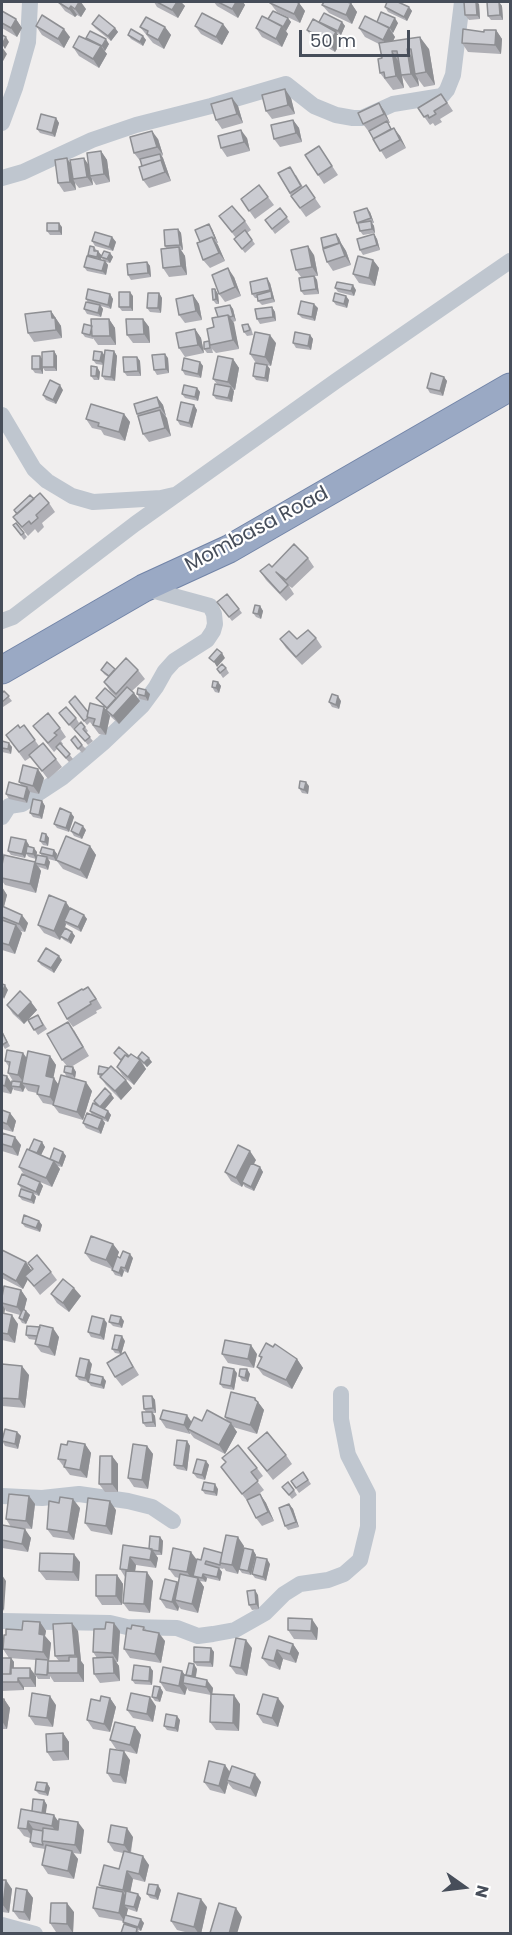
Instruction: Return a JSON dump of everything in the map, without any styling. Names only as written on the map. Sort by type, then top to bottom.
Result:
[{"type":"highway","name":"Mombasa Road","points":[[2,670],[144,588],[229,549],[510,387]]},
{"type":"street","points":[[2,123],[28,42],[30,2]]},
{"type":"street","points":[[2,178],[23,172],[92,140],[136,125],[286,84],[314,106],[336,115],[353,118],[362,118],[393,104],[442,96],[453,75],[462,2]]},
{"type":"street","points":[[2,621],[13,618],[135,524],[327,387],[510,261]]},
{"type":"street","points":[[2,415],[34,469],[46,481],[72,496],[93,502],[161,498],[181,493]]},
{"type":"street","points":[[2,817],[9,806],[22,804],[63,777],[103,743],[142,706],[174,661],[207,640],[213,631],[214,614],[210,606],[144,588]]},
{"type":"street","points":[[2,1622],[110,1623],[127,1627],[140,1625],[177,1628],[198,1636],[213,1634],[235,1630],[255,1619],[265,1613],[284,1594],[300,1584],[328,1580],[344,1574],[360,1560],[368,1527],[368,1494],[348,1455],[341,1419],[341,1394]]},
{"type":"street","points":[[2,1496],[42,1498],[79,1494],[134,1502],[152,1507],[173,1521]]},
{"type":"street","points":[[2,1925],[35,1934]]},
{"type":"building","points":[[58,2],[79,2],[75,9],[71,6],[69,9]]},
{"type":"building","points":[[157,2],[177,2],[172,10]]},
{"type":"building","points":[[218,2],[236,2],[232,9]]},
{"type":"building","points":[[271,2],[296,2],[299,3],[294,14]]},
{"type":"building","points":[[324,2],[351,3],[346,15],[322,5]]},
{"type":"building","points":[[387,2],[398,2],[409,7],[404,17],[385,7]]},
{"type":"building","points":[[464,2],[476,2],[477,15],[465,15]]},
{"type":"building","points":[[487,2],[499,2],[500,15],[488,16]]},
{"type":"building","points":[[2,11],[16,19],[11,28],[2,23]]},
{"type":"building","points":[[273,11],[288,18],[283,27],[268,19]]},
{"type":"building","points":[[381,12],[395,18],[390,28],[377,22]]},
{"type":"building","points":[[202,13],[223,24],[216,37],[195,26]]},
{"type":"building","points":[[324,13],[342,22],[338,31],[319,22]]},
{"type":"building","points":[[42,15],[64,29],[58,39],[36,26]]},
{"type":"building","points":[[99,15],[115,28],[108,36],[92,24]]},
{"type":"building","points":[[262,16],[282,26],[276,39],[256,28]]},
{"type":"building","points":[[365,16],[389,28],[383,40],[359,28]]},
{"type":"building","points":[[146,17],[165,27],[158,40],[140,27]]},
{"type":"building","points":[[313,19],[336,32],[329,43],[307,30]]},
{"type":"building","points":[[131,29],[143,36],[140,42],[128,35]]},
{"type":"building","points":[[463,29],[484,32],[484,30],[496,30],[495,45],[462,43]]},
{"type":"building","points":[[90,31],[106,39],[102,46],[86,38]]},
{"type":"building","points":[[79,36],[101,46],[93,59],[73,47]]},
{"type":"building","points":[[420,37],[426,72],[415,74],[411,49],[407,49],[411,74],[401,75],[397,51],[392,51],[396,76],[385,78],[384,72],[380,73],[378,59],[382,58],[379,43]]},
{"type":"building","points":[[285,89],[288,105],[266,111],[262,95]]},
{"type":"building","points":[[441,94],[447,103],[434,111],[436,114],[429,118],[428,115],[424,117],[418,108]]},
{"type":"building","points":[[232,98],[237,114],[216,120],[211,104]]},
{"type":"building","points":[[379,103],[384,114],[363,124],[358,113]]},
{"type":"building","points":[[41,114],[56,118],[52,133],[37,129]]},
{"type":"building","points":[[293,120],[296,133],[274,139],[271,125]]},
{"type":"building","points":[[387,121],[391,129],[373,139],[369,131]]},
{"type":"building","points":[[394,128],[400,140],[380,151],[373,139]]},
{"type":"building","points":[[241,130],[244,142],[221,148],[218,136]]},
{"type":"building","points":[[152,131],[157,147],[134,153],[130,137]]},
{"type":"building","points":[[319,146],[332,166],[318,175],[305,155]]},
{"type":"building","points":[[101,151],[104,174],[90,176],[87,153]]},
{"type":"building","points":[[160,154],[162,162],[161,160],[142,166],[140,159]]},
{"type":"building","points":[[67,158],[70,182],[58,183],[55,160]]},
{"type":"building","points":[[84,158],[87,177],[73,179],[70,160]]},
{"type":"building","points":[[161,160],[165,172],[143,180],[139,167]]},
{"type":"building","points":[[290,167],[301,186],[290,193],[278,173]]},
{"type":"building","points":[[259,185],[268,197],[249,211],[241,199]]},
{"type":"building","points":[[306,185],[315,198],[300,208],[291,196]]},
{"type":"building","points":[[232,206],[245,221],[232,232],[219,216]]},
{"type":"building","points":[[280,208],[287,217],[272,229],[265,220]]},
{"type":"building","points":[[367,208],[371,218],[357,223],[354,212]]},
{"type":"building","points":[[371,221],[372,229],[360,231],[358,223]]},
{"type":"building","points":[[47,223],[59,223],[59,231],[47,231]]},
{"type":"building","points":[[209,224],[215,238],[200,242],[195,230]]},
{"type":"building","points":[[178,229],[180,245],[165,246],[164,230]]},
{"type":"building","points":[[245,230],[252,240],[242,249],[234,239]]},
{"type":"building","points":[[95,232],[112,237],[109,247],[92,241]]},
{"type":"building","points":[[336,234],[339,243],[323,248],[321,238]]},
{"type":"building","points":[[374,234],[377,245],[360,250],[357,239]]},
{"type":"building","points":[[212,237],[219,253],[203,260],[197,243]]},
{"type":"building","points":[[340,243],[345,256],[327,262],[323,249]]},
{"type":"building","points":[[90,246],[94,247],[94,251],[98,251],[97,257],[88,255]]},
{"type":"building","points":[[308,246],[312,267],[296,270],[291,250]]},
{"type":"building","points":[[179,247],[181,266],[163,268],[161,249]]},
{"type":"building","points":[[104,251],[110,253],[107,259],[101,257]]},
{"type":"building","points":[[87,256],[105,261],[102,271],[84,267]]},
{"type":"building","points":[[358,256],[373,260],[369,278],[353,274]]},
{"type":"building","points":[[147,262],[148,273],[128,275],[127,264]]},
{"type":"building","points":[[228,268],[235,287],[219,294],[212,275]]},
{"type":"building","points":[[314,276],[316,289],[301,291],[299,278]]},
{"type":"building","points":[[267,278],[270,290],[252,294],[250,282]]},
{"type":"building","points":[[337,282],[353,285],[351,291],[335,288]]},
{"type":"building","points":[[88,289],[110,294],[108,305],[86,299]]},
{"type":"building","points":[[212,289],[215,289],[216,299],[213,300]]},
{"type":"building","points":[[271,291],[272,298],[258,301],[257,295]]},
{"type":"building","points":[[119,292],[130,292],[130,307],[119,307]]},
{"type":"building","points":[[148,293],[159,293],[158,308],[147,308]]},
{"type":"building","points":[[335,293],[346,296],[344,304],[333,301]]},
{"type":"building","points":[[193,295],[196,311],[179,315],[176,299]]},
{"type":"building","points":[[301,301],[314,304],[312,317],[298,314]]},
{"type":"building","points":[[86,302],[100,305],[98,313],[84,309]]},
{"type":"building","points":[[230,305],[233,316],[218,317],[215,308]]},
{"type":"building","points":[[272,307],[273,317],[257,319],[255,309]]},
{"type":"building","points":[[51,311],[52,318],[55,318],[56,330],[28,333],[25,314]]},
{"type":"building","points":[[228,315],[233,340],[210,345],[207,329],[214,327],[212,318]]},
{"type":"building","points":[[91,319],[109,319],[110,336],[92,336]]},
{"type":"building","points":[[126,319],[143,319],[144,334],[127,335]]},
{"type":"building","points":[[84,324],[92,326],[90,335],[82,333]]},
{"type":"building","points":[[248,324],[250,330],[244,332],[242,325]]},
{"type":"building","points":[[195,329],[198,345],[179,348],[176,333]]},
{"type":"building","points":[[255,332],[270,335],[265,357],[250,354]]},
{"type":"building","points":[[295,332],[310,335],[308,346],[293,343]]},
{"type":"building","points":[[209,341],[210,348],[204,349],[204,342]]},
{"type":"building","points":[[105,350],[114,351],[111,377],[102,376]]},
{"type":"building","points":[[54,351],[54,367],[42,367],[42,352]]},
{"type":"building","points":[[94,351],[102,352],[100,361],[93,360]]},
{"type":"building","points":[[165,354],[166,369],[154,370],[152,355]]},
{"type":"building","points":[[32,356],[40,356],[40,369],[32,369]]},
{"type":"building","points":[[218,356],[233,359],[228,382],[213,379]]},
{"type":"building","points":[[123,357],[137,357],[138,371],[124,372]]},
{"type":"building","points":[[184,358],[200,362],[198,374],[182,370]]},
{"type":"building","points":[[255,363],[267,365],[265,378],[253,376]]},
{"type":"building","points":[[91,366],[97,367],[96,376],[91,376]]},
{"type":"building","points":[[431,373],[444,377],[440,391],[427,388]]},
{"type":"building","points":[[50,380],[60,385],[53,400],[43,395]]},
{"type":"building","points":[[215,384],[231,387],[228,398],[213,395]]},
{"type":"building","points":[[184,385],[197,388],[195,397],[182,394]]},
{"type":"building","points":[[157,397],[160,407],[137,414],[134,404]]},
{"type":"building","points":[[181,402],[194,405],[189,423],[177,420]]},
{"type":"building","points":[[91,404],[124,414],[119,432],[98,426],[99,423],[86,419]]},
{"type":"building","points":[[160,410],[165,428],[143,434],[138,416]]},
{"type":"building","points":[[40,493],[49,503],[36,515],[38,518],[22,527],[13,517]]},
{"type":"building","points":[[30,495],[34,499],[17,514],[14,510]]},
{"type":"building","points":[[16,523],[24,533],[21,535],[13,525]]},
{"type":"building","points":[[294,544],[308,558],[286,580],[276,572],[288,585],[280,593],[260,571],[269,564],[272,567]]},
{"type":"building","points":[[227,594],[239,609],[229,617],[217,602]]},
{"type":"building","points":[[255,605],[260,606],[258,614],[253,613]]},
{"type":"building","points":[[308,630],[316,638],[296,657],[280,639],[289,631],[297,639]]},
{"type":"building","points":[[217,649],[222,653],[214,662],[209,658]]},
{"type":"building","points":[[126,658],[138,670],[116,694],[104,682]]},
{"type":"building","points":[[107,662],[115,669],[109,676],[101,670]]},
{"type":"building","points":[[222,664],[226,668],[220,673],[217,669]]},
{"type":"building","points":[[213,681],[218,682],[216,688],[212,687]]},
{"type":"building","points":[[127,687],[134,693],[113,716],[106,710]]},
{"type":"building","points":[[105,688],[116,698],[107,708],[96,698]]},
{"type":"building","points":[[138,688],[146,690],[145,696],[137,694]]},
{"type":"building","points":[[4,691],[9,696],[2,702],[2,693]]},
{"type":"building","points":[[332,694],[338,696],[336,705],[329,702]]},
{"type":"building","points":[[75,696],[88,712],[88,718],[84,721],[69,702]]},
{"type":"building","points":[[90,703],[104,707],[100,727],[93,725],[95,719],[87,717]]},
{"type":"building","points":[[66,707],[76,718],[69,725],[59,713]]},
{"type":"building","points":[[48,713],[60,728],[54,733],[57,735],[48,743],[33,726]]},
{"type":"building","points":[[81,722],[85,727],[83,729],[90,737],[85,741],[74,729]]},
{"type":"building","points":[[18,725],[20,728],[24,725],[35,740],[19,752],[6,735]]},
{"type":"building","points":[[75,736],[82,745],[78,749],[71,740]]},
{"type":"building","points":[[2,741],[9,743],[8,749],[2,748]]},
{"type":"building","points":[[43,743],[56,759],[42,771],[29,755]]},
{"type":"building","points":[[60,743],[70,754],[66,758],[56,747]]},
{"type":"building","points":[[23,765],[38,769],[33,786],[19,782]]},
{"type":"building","points":[[300,781],[306,782],[304,790],[299,788]]},
{"type":"building","points":[[9,782],[27,787],[24,799],[6,794]]},
{"type":"building","points":[[33,799],[42,801],[39,815],[30,813]]},
{"type":"building","points":[[60,808],[71,813],[66,828],[54,824]]},
{"type":"building","points":[[75,822],[83,826],[79,835],[71,831]]},
{"type":"building","points":[[42,833],[46,834],[45,842],[40,841]]},
{"type":"building","points":[[66,836],[90,846],[80,870],[56,860]]},
{"type":"building","points":[[11,837],[26,840],[22,854],[8,851]]},
{"type":"building","points":[[27,846],[34,848],[33,854],[26,853]]},
{"type":"building","points":[[42,847],[54,850],[53,856],[40,853]]},
{"type":"building","points":[[4,855],[35,862],[30,884],[2,878]]},
{"type":"building","points":[[37,855],[47,857],[45,865],[35,863]]},
{"type":"building","points":[[49,895],[66,902],[54,931],[38,925]]},
{"type":"building","points":[[2,906],[22,915],[19,924],[2,917]]},
{"type":"building","points":[[70,908],[84,915],[78,927],[64,921]]},
{"type":"building","points":[[2,920],[16,925],[9,945],[2,943]]},
{"type":"building","points":[[65,928],[72,932],[68,940],[60,936]]},
{"type":"building","points":[[46,948],[59,956],[51,968],[38,961]]},
{"type":"building","points":[[88,987],[96,999],[67,1019],[58,1003]]},
{"type":"building","points":[[20,991],[31,1002],[18,1016],[7,1005]]},
{"type":"building","points":[[38,1015],[43,1025],[34,1030],[28,1020]]},
{"type":"building","points":[[68,1022],[83,1047],[62,1060],[47,1034]]},
{"type":"building","points":[[2,1032],[7,1042],[2,1045]]},
{"type":"building","points":[[119,1047],[128,1055],[121,1060],[114,1053]]},
{"type":"building","points":[[7,1050],[23,1053],[18,1075],[8,1073],[10,1062],[5,1061]]},
{"type":"building","points":[[28,1051],[50,1056],[46,1076],[54,1078],[50,1097],[37,1094],[39,1086],[22,1083]]},
{"type":"building","points":[[142,1052],[149,1058],[144,1063],[138,1057]]},
{"type":"building","points":[[131,1054],[140,1060],[128,1077],[117,1067],[125,1055],[128,1057]]},
{"type":"building","points":[[65,1066],[73,1067],[72,1074],[64,1072]]},
{"type":"building","points":[[99,1066],[108,1069],[103,1074],[98,1074]]},
{"type":"building","points":[[111,1066],[126,1080],[115,1091],[100,1077]]},
{"type":"building","points":[[2,1075],[7,1076],[5,1086],[2,1085]]},
{"type":"building","points":[[61,1075],[86,1082],[77,1112],[53,1105]]},
{"type":"building","points":[[12,1081],[21,1082],[20,1087],[11,1086]]},
{"type":"building","points":[[105,1088],[111,1094],[100,1107],[94,1101]]},
{"type":"building","points":[[93,1103],[108,1111],[105,1118],[90,1111]]},
{"type":"building","points":[[2,1110],[10,1113],[7,1124],[2,1122]]},
{"type":"building","points":[[87,1113],[102,1119],[98,1129],[83,1123]]},
{"type":"building","points":[[2,1133],[15,1137],[12,1147],[2,1144]]},
{"type":"building","points":[[34,1139],[42,1142],[37,1153],[29,1150]]},
{"type":"building","points":[[238,1145],[250,1151],[236,1178],[225,1172]]},
{"type":"building","points":[[54,1148],[63,1152],[59,1163],[50,1159]]},
{"type":"building","points":[[27,1149],[54,1161],[46,1178],[19,1167]]},
{"type":"building","points":[[251,1163],[260,1167],[251,1187],[242,1182]]},
{"type":"building","points":[[22,1174],[40,1182],[36,1192],[18,1184]]},
{"type":"building","points":[[21,1189],[33,1193],[31,1200],[19,1196]]},
{"type":"building","points":[[24,1215],[39,1221],[36,1228],[22,1223]]},
{"type":"building","points":[[91,1236],[113,1244],[106,1260],[85,1253]]},
{"type":"building","points":[[2,1250],[26,1262],[16,1281],[2,1273]]},
{"type":"building","points":[[123,1251],[130,1254],[125,1268],[121,1267],[119,1273],[112,1270],[117,1256],[120,1258]]},
{"type":"building","points":[[37,1255],[51,1272],[34,1286],[25,1276],[33,1269],[28,1263]]},
{"type":"building","points":[[63,1279],[74,1288],[63,1303],[51,1294]]},
{"type":"building","points":[[4,1286],[21,1290],[17,1307],[2,1303]]},
{"type":"building","points":[[23,1309],[26,1311],[23,1320],[19,1318]]},
{"type":"building","points":[[2,1313],[12,1315],[8,1334],[2,1333]]},
{"type":"building","points":[[111,1315],[121,1317],[119,1324],[109,1322]]},
{"type":"building","points":[[92,1316],[104,1319],[100,1335],[88,1332]]},
{"type":"building","points":[[40,1325],[53,1328],[49,1347],[35,1344]]},
{"type":"building","points":[[27,1326],[40,1327],[37,1336],[26,1335]]},
{"type":"building","points":[[115,1335],[122,1336],[118,1350],[112,1349]]},
{"type":"building","points":[[225,1340],[251,1345],[248,1359],[222,1354]]},
{"type":"building","points":[[266,1343],[273,1347],[275,1344],[297,1359],[286,1380],[257,1367],[262,1357],[259,1356]]},
{"type":"building","points":[[125,1352],[133,1367],[115,1377],[107,1363]]},
{"type":"building","points":[[80,1358],[89,1360],[85,1378],[76,1376]]},
{"type":"building","points":[[2,1364],[22,1366],[19,1399],[2,1398]]},
{"type":"building","points":[[223,1367],[234,1369],[231,1386],[220,1384]]},
{"type":"building","points":[[240,1369],[247,1369],[245,1378],[239,1376]]},
{"type":"building","points":[[90,1374],[103,1377],[101,1385],[88,1382]]},
{"type":"building","points":[[231,1392],[255,1398],[258,1402],[250,1425],[225,1417]]},
{"type":"building","points":[[143,1396],[152,1396],[153,1408],[144,1409]]},
{"type":"building","points":[[163,1410],[187,1415],[184,1425],[160,1419]]},
{"type":"building","points":[[207,1410],[231,1423],[219,1445],[188,1429],[194,1417],[202,1421]]},
{"type":"building","points":[[142,1412],[152,1412],[153,1422],[143,1423]]},
{"type":"building","points":[[5,1429],[17,1432],[15,1444],[2,1441]]},
{"type":"building","points":[[267,1432],[286,1455],[267,1471],[248,1448]]},
{"type":"building","points":[[177,1440],[187,1441],[183,1466],[174,1465]]},
{"type":"building","points":[[68,1441],[85,1444],[80,1470],[64,1467],[66,1460],[58,1459],[61,1444],[67,1445]]},
{"type":"building","points":[[133,1444],[147,1446],[142,1480],[128,1478]]},
{"type":"building","points":[[238,1445],[257,1468],[251,1472],[258,1481],[242,1494],[221,1467],[226,1462],[222,1458]]},
{"type":"building","points":[[100,1456],[112,1456],[112,1484],[99,1484]]},
{"type":"building","points":[[197,1459],[206,1461],[202,1475],[193,1473]]},
{"type":"building","points":[[303,1472],[308,1480],[296,1488],[291,1481]]},
{"type":"building","points":[[204,1482],[215,1484],[214,1492],[202,1490]]},
{"type":"building","points":[[288,1482],[294,1490],[289,1495],[282,1487]]},
{"type":"building","points":[[9,1494],[29,1496],[26,1521],[6,1519]]},
{"type":"building","points":[[260,1494],[268,1512],[256,1518],[247,1500]]},
{"type":"building","points":[[60,1497],[73,1499],[68,1532],[47,1529],[49,1501],[59,1503]]},
{"type":"building","points":[[88,1498],[110,1501],[106,1526],[85,1523]]},
{"type":"building","points":[[289,1504],[296,1522],[285,1526],[279,1508]]},
{"type":"building","points":[[2,1525],[25,1529],[22,1544],[2,1540]]},
{"type":"building","points":[[226,1535],[238,1537],[232,1565],[220,1563]]},
{"type":"building","points":[[150,1536],[160,1537],[159,1551],[149,1549]]},
{"type":"building","points":[[123,1545],[152,1549],[150,1560],[130,1557],[128,1570],[120,1569]]},
{"type":"building","points":[[173,1548],[191,1552],[187,1572],[169,1569]]},
{"type":"building","points":[[204,1548],[222,1553],[220,1565],[206,1561],[205,1564],[219,1568],[217,1577],[203,1574],[202,1578],[193,1576],[197,1559],[201,1560]]},
{"type":"building","points":[[244,1548],[253,1550],[248,1571],[239,1569]]},
{"type":"building","points":[[40,1553],[74,1554],[73,1572],[39,1571]]},
{"type":"building","points":[[256,1557],[267,1559],[263,1577],[252,1574]]},
{"type":"building","points":[[126,1571],[147,1572],[144,1604],[123,1603]]},
{"type":"building","points":[[180,1574],[198,1578],[192,1604],[175,1600]]},
{"type":"building","points":[[96,1575],[117,1575],[116,1596],[96,1596]]},
{"type":"building","points":[[165,1579],[177,1582],[172,1602],[160,1599]]},
{"type":"building","points":[[255,1590],[256,1604],[249,1605],[247,1591]]},
{"type":"building","points":[[288,1618],[312,1619],[311,1631],[288,1630]]},
{"type":"building","points":[[23,1621],[40,1622],[39,1634],[44,1635],[43,1652],[3,1649],[6,1629],[22,1630]]},
{"type":"building","points":[[106,1622],[114,1623],[112,1653],[93,1652],[94,1629],[105,1629]]},
{"type":"building","points":[[72,1623],[75,1655],[55,1656],[53,1624]]},
{"type":"building","points":[[132,1625],[159,1633],[155,1654],[124,1649],[127,1628],[131,1629]]},
{"type":"building","points":[[269,1636],[293,1644],[290,1654],[277,1650],[274,1661],[262,1658]]},
{"type":"building","points":[[236,1638],[246,1640],[241,1668],[230,1666]]},
{"type":"building","points":[[194,1647],[211,1648],[210,1662],[194,1662]]},
{"type":"building","points":[[69,1657],[78,1657],[78,1673],[48,1673],[48,1661],[69,1661]]},
{"type":"building","points":[[113,1657],[114,1673],[94,1674],[93,1658]]},
{"type":"building","points":[[2,1658],[11,1658],[10,1674],[2,1674]]},
{"type":"building","points":[[36,1659],[48,1660],[47,1675],[35,1674]]},
{"type":"building","points":[[189,1663],[194,1664],[192,1676],[186,1675]]},
{"type":"building","points":[[134,1665],[150,1667],[149,1681],[132,1680]]},
{"type":"building","points":[[163,1667],[182,1671],[179,1686],[160,1682]]},
{"type":"building","points":[[11,1668],[30,1668],[30,1678],[18,1678],[18,1682],[2,1682],[2,1674],[11,1674]]},
{"type":"building","points":[[184,1675],[207,1680],[206,1687],[183,1683]]},
{"type":"building","points":[[154,1686],[160,1687],[157,1698],[152,1697]]},
{"type":"building","points":[[32,1693],[50,1696],[47,1718],[29,1716]]},
{"type":"building","points":[[131,1693],[150,1697],[147,1714],[127,1710]]},
{"type":"building","points":[[211,1694],[234,1695],[233,1723],[210,1722]]},
{"type":"building","points":[[263,1694],[278,1698],[272,1718],[257,1714]]},
{"type":"building","points":[[101,1696],[110,1698],[104,1724],[87,1720],[91,1699],[100,1701]]},
{"type":"building","points":[[166,1714],[177,1716],[175,1728],[164,1726]]},
{"type":"building","points":[[115,1722],[135,1727],[130,1745],[110,1740]]},
{"type":"building","points":[[63,1733],[63,1751],[47,1752],[46,1734]]},
{"type":"building","points":[[110,1749],[124,1751],[120,1775],[107,1773]]},
{"type":"building","points":[[209,1761],[225,1765],[219,1786],[204,1782]]},
{"type":"building","points":[[232,1766],[255,1774],[250,1788],[227,1780]]},
{"type":"building","points":[[37,1782],[47,1783],[45,1792],[35,1790]]},
{"type":"building","points":[[33,1799],[44,1800],[42,1813],[32,1811]]},
{"type":"building","points":[[21,1809],[54,1815],[52,1826],[28,1821],[27,1829],[18,1828]]},
{"type":"building","points":[[59,1819],[78,1822],[75,1845],[42,1841],[43,1828],[58,1830]]},
{"type":"building","points":[[111,1825],[127,1828],[124,1845],[108,1842]]},
{"type":"building","points":[[32,1829],[43,1831],[43,1845],[30,1842]]},
{"type":"building","points":[[46,1845],[72,1851],[68,1871],[42,1865]]},
{"type":"building","points":[[124,1851],[143,1856],[139,1874],[127,1871],[123,1890],[99,1885],[104,1865],[119,1869]]},
{"type":"building","points":[[2,1880],[6,1880],[3,1905],[2,1904]]},
{"type":"building","points":[[149,1884],[158,1885],[155,1896],[147,1894]]},
{"type":"building","points":[[97,1887],[123,1892],[119,1913],[93,1908]]},
{"type":"building","points":[[16,1888],[27,1890],[24,1912],[13,1911]]},
{"type":"building","points":[[126,1891],[138,1894],[134,1907],[124,1905]]},
{"type":"building","points":[[178,1893],[201,1899],[194,1927],[171,1921]]},
{"type":"building","points":[[51,1903],[67,1903],[67,1924],[50,1923]]},
{"type":"building","points":[[219,1903],[236,1908],[229,1934],[210,1933]]},
{"type":"building","points":[[125,1915],[141,1919],[138,1927],[123,1922]]},
{"type":"building","points":[[124,1924],[137,1928],[136,1934],[121,1933]]}]
